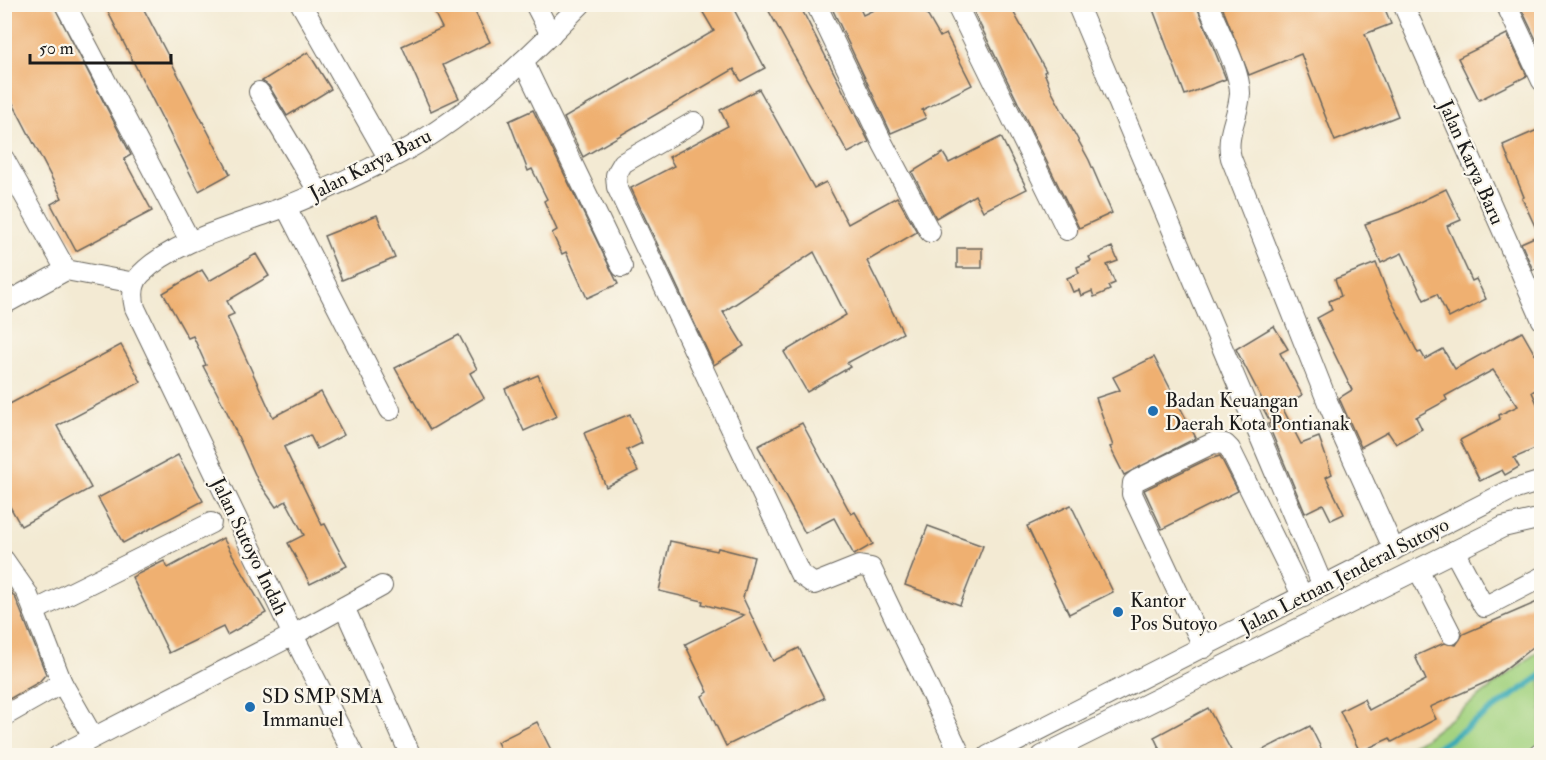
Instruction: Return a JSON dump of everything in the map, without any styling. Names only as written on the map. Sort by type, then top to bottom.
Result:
[{"type":"street","points":[[65,4],[190,242]]},
{"type":"street","points":[[301,4],[389,159]]},
{"type":"street","points":[[535,4],[551,35]]},
{"type":"street","name":"Jalan Karya Baru","points":[[135,283],[146,270],[190,242],[286,207],[389,159],[448,123],[523,61],[581,4]]},
{"type":"street","points":[[816,4],[883,144],[930,232]]},
{"type":"street","points":[[956,4],[1067,230]]},
{"type":"street","points":[[1077,4],[1323,586]]},
{"type":"street","points":[[1208,4],[1239,82],[1239,102],[1229,141],[1231,158],[1328,403],[1394,550]]},
{"type":"street","name":"Jalan Karya Baru","points":[[1403,4],[1542,320]]},
{"type":"street","points":[[1506,4],[1542,81]]},
{"type":"street","points":[[523,61],[622,267]]},
{"type":"street","points":[[259,92],[318,191]]},
{"type":"street","points":[[694,122],[623,162],[616,175],[617,188],[800,574],[814,584],[859,566],[871,568],[877,574],[961,756]]},
{"type":"street","points":[[7,168],[66,270]]},
{"type":"street","points":[[286,207],[390,410]]},
{"type":"street","points":[[4,304],[66,270],[135,283]]},
{"type":"street","name":"Jalan Sutoyo Indah","points":[[58,756],[293,635],[135,308],[133,292],[135,283]]},
{"type":"street","points":[[1204,648],[1132,494],[1134,483],[1137,480],[1213,444],[1225,444],[1230,449],[1303,597]]},
{"type":"street","name":"Jalan Letnan Jenderal Sutoyo","points":[[988,756],[1509,491],[1542,481]]},
{"type":"street","name":"Jalan Letnan Jenderal Sutoyo","points":[[1042,756],[1086,732],[1503,527],[1542,518]]},
{"type":"street","points":[[34,612],[211,522]]},
{"type":"street","points":[[1454,551],[1484,607],[1542,577]]},
{"type":"street","points":[[4,560],[27,593],[62,683],[93,738]]},
{"type":"street","points":[[1418,568],[1451,634]]},
{"type":"street","points":[[354,756],[293,635],[382,586]]},
{"type":"street","points":[[344,607],[411,756]]},
{"type":"street","points":[[4,716],[62,683]]},
{"type":"street","points":[[1075,713],[1086,732]]},
{"type":"street","points":[[1537,756],[1542,752]]},
{"type":"green space","points":[[1541,649],[1541,755],[1391,756],[1424,739]]},
{"type":"building","points":[[4,4],[53,4],[131,155],[124,159],[152,211],[76,251],[51,204],[62,198],[4,86]]},
{"type":"building","points":[[104,4],[141,4],[230,174],[199,191]]},
{"type":"building","points":[[430,4],[471,4],[490,42],[443,65],[459,98],[431,111],[402,46],[442,28]]},
{"type":"building","points":[[698,4],[731,4],[765,68],[741,81],[734,69],[583,157],[564,118],[714,31]]},
{"type":"building","points":[[765,4],[799,4],[869,142],[848,153]]},
{"type":"building","points":[[830,4],[858,4],[863,15],[886,4],[921,4],[940,37],[946,34],[972,85],[922,110],[926,118],[891,133]]},
{"type":"building","points":[[970,4],[1009,4],[1046,71],[1044,72],[1052,92],[1089,160],[1112,213],[1079,228]]},
{"type":"building","points":[[1151,4],[1196,4],[1226,79],[1185,95]]},
{"type":"building","points":[[1221,4],[1383,4],[1391,24],[1365,34],[1398,116],[1335,141],[1301,54],[1249,75]]},
{"type":"building","points":[[1519,4],[1542,4],[1542,52]]},
{"type":"building","points":[[1507,34],[1527,76],[1479,100],[1458,58]]},
{"type":"building","points":[[308,52],[331,89],[287,116],[269,86],[262,81]]},
{"type":"building","points":[[759,89],[814,188],[826,182],[848,224],[897,197],[917,232],[867,261],[903,333],[847,363],[850,367],[807,392],[784,352],[846,315],[814,252],[723,312],[744,346],[714,365],[631,188],[674,166],[669,157],[728,126],[720,110]]},
{"type":"building","points":[[533,110],[618,284],[587,298],[566,252],[562,254],[552,233],[557,230],[544,201],[547,199],[532,169],[528,171],[509,121]]},
{"type":"building","points":[[1542,128],[1542,266],[1533,270],[1521,243],[1539,235],[1522,198],[1524,197],[1503,145]]},
{"type":"building","points":[[1001,137],[1027,189],[983,211],[975,195],[936,218],[912,172],[943,153],[949,163]]},
{"type":"building","points":[[1446,189],[1461,220],[1447,226],[1472,281],[1476,279],[1486,299],[1449,318],[1437,294],[1424,300],[1402,253],[1381,263],[1365,224],[1399,212]]},
{"type":"building","points":[[377,215],[395,258],[342,280],[324,236]]},
{"type":"building","points":[[1112,247],[1118,261],[1107,265],[1115,283],[1108,286],[1110,290],[1094,297],[1092,291],[1081,296],[1079,290],[1073,292],[1067,278],[1079,273],[1077,267],[1091,261],[1089,257]]},
{"type":"building","points":[[957,248],[982,248],[982,268],[957,268]]},
{"type":"building","points":[[256,254],[269,276],[227,301],[234,314],[227,317],[273,417],[321,392],[344,435],[317,449],[310,435],[284,447],[322,525],[325,524],[347,566],[310,584],[288,543],[304,535],[286,501],[276,507],[258,481],[227,412],[203,366],[206,365],[193,336],[188,338],[163,293],[202,270],[209,281]]},
{"type":"building","points":[[1376,263],[1388,294],[1418,353],[1421,352],[1425,359],[1443,349],[1455,369],[1522,332],[1542,367],[1542,386],[1532,392],[1542,415],[1542,446],[1514,458],[1519,467],[1505,475],[1502,470],[1480,481],[1460,440],[1500,419],[1499,415],[1518,406],[1493,370],[1445,396],[1447,400],[1416,417],[1422,429],[1396,444],[1388,432],[1361,447],[1339,398],[1352,390],[1317,318],[1332,310],[1329,301],[1341,296],[1335,279]]},
{"type":"building","points":[[1274,326],[1288,349],[1280,353],[1302,395],[1282,407],[1301,444],[1319,437],[1332,474],[1326,477],[1344,514],[1331,520],[1323,504],[1305,513],[1268,424],[1271,423],[1260,403],[1263,401],[1236,349]]},
{"type":"building","points":[[459,335],[477,369],[470,373],[484,398],[430,430],[395,368]]},
{"type":"building","points":[[121,345],[141,382],[57,426],[91,488],[21,526],[4,496],[4,407]]},
{"type":"building","points":[[1154,357],[1196,438],[1124,475],[1110,447],[1113,446],[1096,398],[1120,390],[1113,377]]},
{"type":"building","points":[[538,375],[557,416],[524,431],[505,389]]},
{"type":"building","points":[[630,414],[642,443],[627,450],[638,471],[606,487],[584,433]]},
{"type":"building","points":[[802,423],[851,514],[855,512],[873,544],[854,555],[834,518],[805,533],[758,446]]},
{"type":"building","points":[[178,455],[203,501],[123,543],[98,498]]},
{"type":"building","points":[[1220,456],[1238,491],[1162,529],[1144,490],[1206,460]]},
{"type":"building","points":[[1071,505],[1113,592],[1069,614],[1027,526]]},
{"type":"building","points":[[928,526],[983,546],[960,605],[905,585]]},
{"type":"building","points":[[223,538],[266,613],[227,635],[223,627],[169,653],[132,577],[164,561],[168,568]]},
{"type":"building","points":[[670,541],[717,551],[718,548],[754,557],[743,598],[773,661],[799,648],[824,698],[726,746],[702,696],[708,692],[685,644],[744,615],[702,604],[703,601],[659,591]]},
{"type":"building","points":[[4,582],[16,599],[46,674],[39,682],[4,702]]},
{"type":"building","points":[[1542,600],[1542,640],[1491,680],[1430,707],[1436,719],[1392,742],[1390,738],[1360,752],[1340,711],[1364,699],[1369,710],[1426,680],[1415,656],[1444,643],[1456,645],[1463,634]]},
{"type":"building","points":[[1208,708],[1234,756],[1163,756],[1154,737]]},
{"type":"building","points":[[537,722],[554,756],[504,756],[497,742]]},
{"type":"building","points":[[1310,726],[1325,756],[1251,756]]},
{"type":"waterway","points":[[1419,756],[1443,744],[1542,675]]},
{"type":"place","name":"Badan Keuangan Daerah Kota Pontianak","points":[[1153,411]]},
{"type":"place","name":"Kantor Pos Sutoyo","points":[[1118,612]]},
{"type":"place","name":"SD SMP SMA Immanuel","points":[[250,707]]}]
